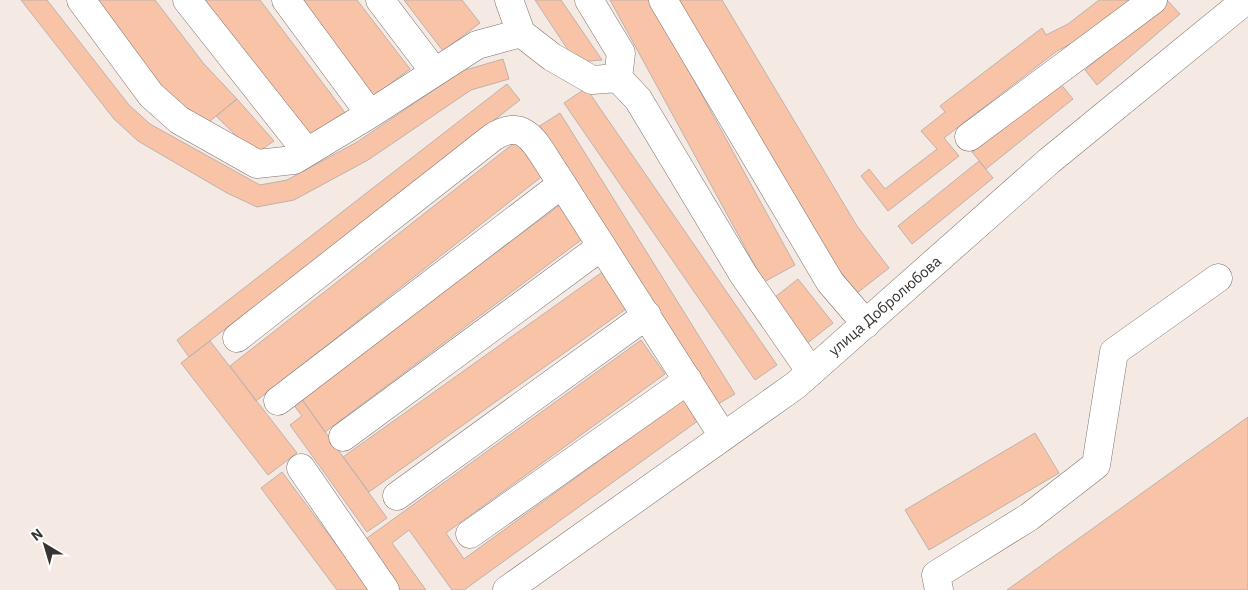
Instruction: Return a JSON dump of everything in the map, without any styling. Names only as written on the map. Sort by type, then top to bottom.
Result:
[{"type":"street","points":[[81,0],[151,95],[179,120],[257,164],[294,160],[370,114],[476,45],[521,33]]},
{"type":"street","points":[[187,0],[307,152]]},
{"type":"street","points":[[286,0],[370,114]]},
{"type":"street","points":[[380,0],[434,72]]},
{"type":"street","points":[[509,0],[521,33],[552,57],[592,80],[618,78]]},
{"type":"street","points":[[589,0],[620,52],[618,78],[638,99],[743,274],[811,372]]},
{"type":"street","points":[[663,0],[830,282],[866,324]]},
{"type":"street","points":[[969,137],[1153,0]]},
{"type":"street","name":"улица Добролюбова","points":[[507,590],[796,385],[1049,161],[1246,0]]},
{"type":"street","points":[[237,338],[501,132],[521,130],[528,135],[562,184],[724,436]]},
{"type":"street","points":[[278,401],[562,184]]},
{"type":"street","points":[[343,437],[602,246]]},
{"type":"street","points":[[939,590],[936,575],[1029,517],[1096,465],[1114,352],[1218,278]]},
{"type":"street","points":[[397,496],[647,315]]},
{"type":"street","points":[[470,534],[688,380]]},
{"type":"street","points":[[301,468],[385,590]]},
{"type":"building","points":[[21,0],[47,0],[129,105],[150,124],[260,185],[287,180],[357,142],[462,71],[503,59],[509,79],[471,90],[368,160],[294,200],[257,207],[227,193],[138,141],[114,119]]},
{"type":"building","points":[[96,0],[155,0],[204,64],[237,99],[204,126],[171,100]]},
{"type":"building","points":[[204,0],[260,0],[346,114],[311,141]]},
{"type":"building","points":[[301,0],[357,0],[410,69],[374,96]]},
{"type":"building","points":[[404,0],[462,0],[480,23],[443,51]]},
{"type":"building","points":[[535,0],[561,0],[602,60],[576,62]]},
{"type":"building","points":[[610,0],[650,0],[795,265],[764,282]]},
{"type":"building","points":[[675,0],[722,0],[857,226],[889,268],[857,293],[823,249]]},
{"type":"building","points":[[1099,0],[1132,0],[1078,40],[1057,51],[944,138],[959,156],[888,211],[861,176],[869,169],[885,189],[937,149],[921,131],[945,112],[940,106],[1042,28],[1046,35],[1068,24]]},
{"type":"building","points":[[1167,0],[1180,14],[1097,85],[1085,70]]},
{"type":"building","points":[[1059,82],[1073,99],[986,169],[972,152]]},
{"type":"building","points":[[507,84],[520,100],[189,357],[177,340]]},
{"type":"building","points":[[586,88],[777,365],[755,380],[564,103]]},
{"type":"building","points":[[237,99],[274,141],[255,154],[216,116]]},
{"type":"building","points":[[560,113],[735,394],[713,407],[538,127]]},
{"type":"building","points":[[518,140],[545,174],[256,401],[230,366]]},
{"type":"building","points":[[979,161],[993,178],[912,244],[898,226]]},
{"type":"building","points":[[561,204],[585,237],[325,432],[301,398]]},
{"type":"building","points":[[608,268],[633,304],[369,492],[343,457]]},
{"type":"building","points":[[798,279],[833,323],[805,345],[770,301]]},
{"type":"building","points":[[641,340],[665,374],[446,533],[464,559],[684,399],[699,420],[464,590],[452,590],[409,530],[392,543],[426,590],[398,590],[363,541]]},
{"type":"building","points":[[210,341],[297,453],[268,475],[181,363]]},
{"type":"building","points":[[301,398],[387,518],[367,532],[290,425],[302,416],[293,404]]},
{"type":"building","points":[[1248,417],[1248,590],[1007,590]]},
{"type":"building","points":[[1035,433],[1059,473],[929,550],[905,510]]},
{"type":"building","points":[[282,472],[370,590],[337,590],[261,488]]}]
